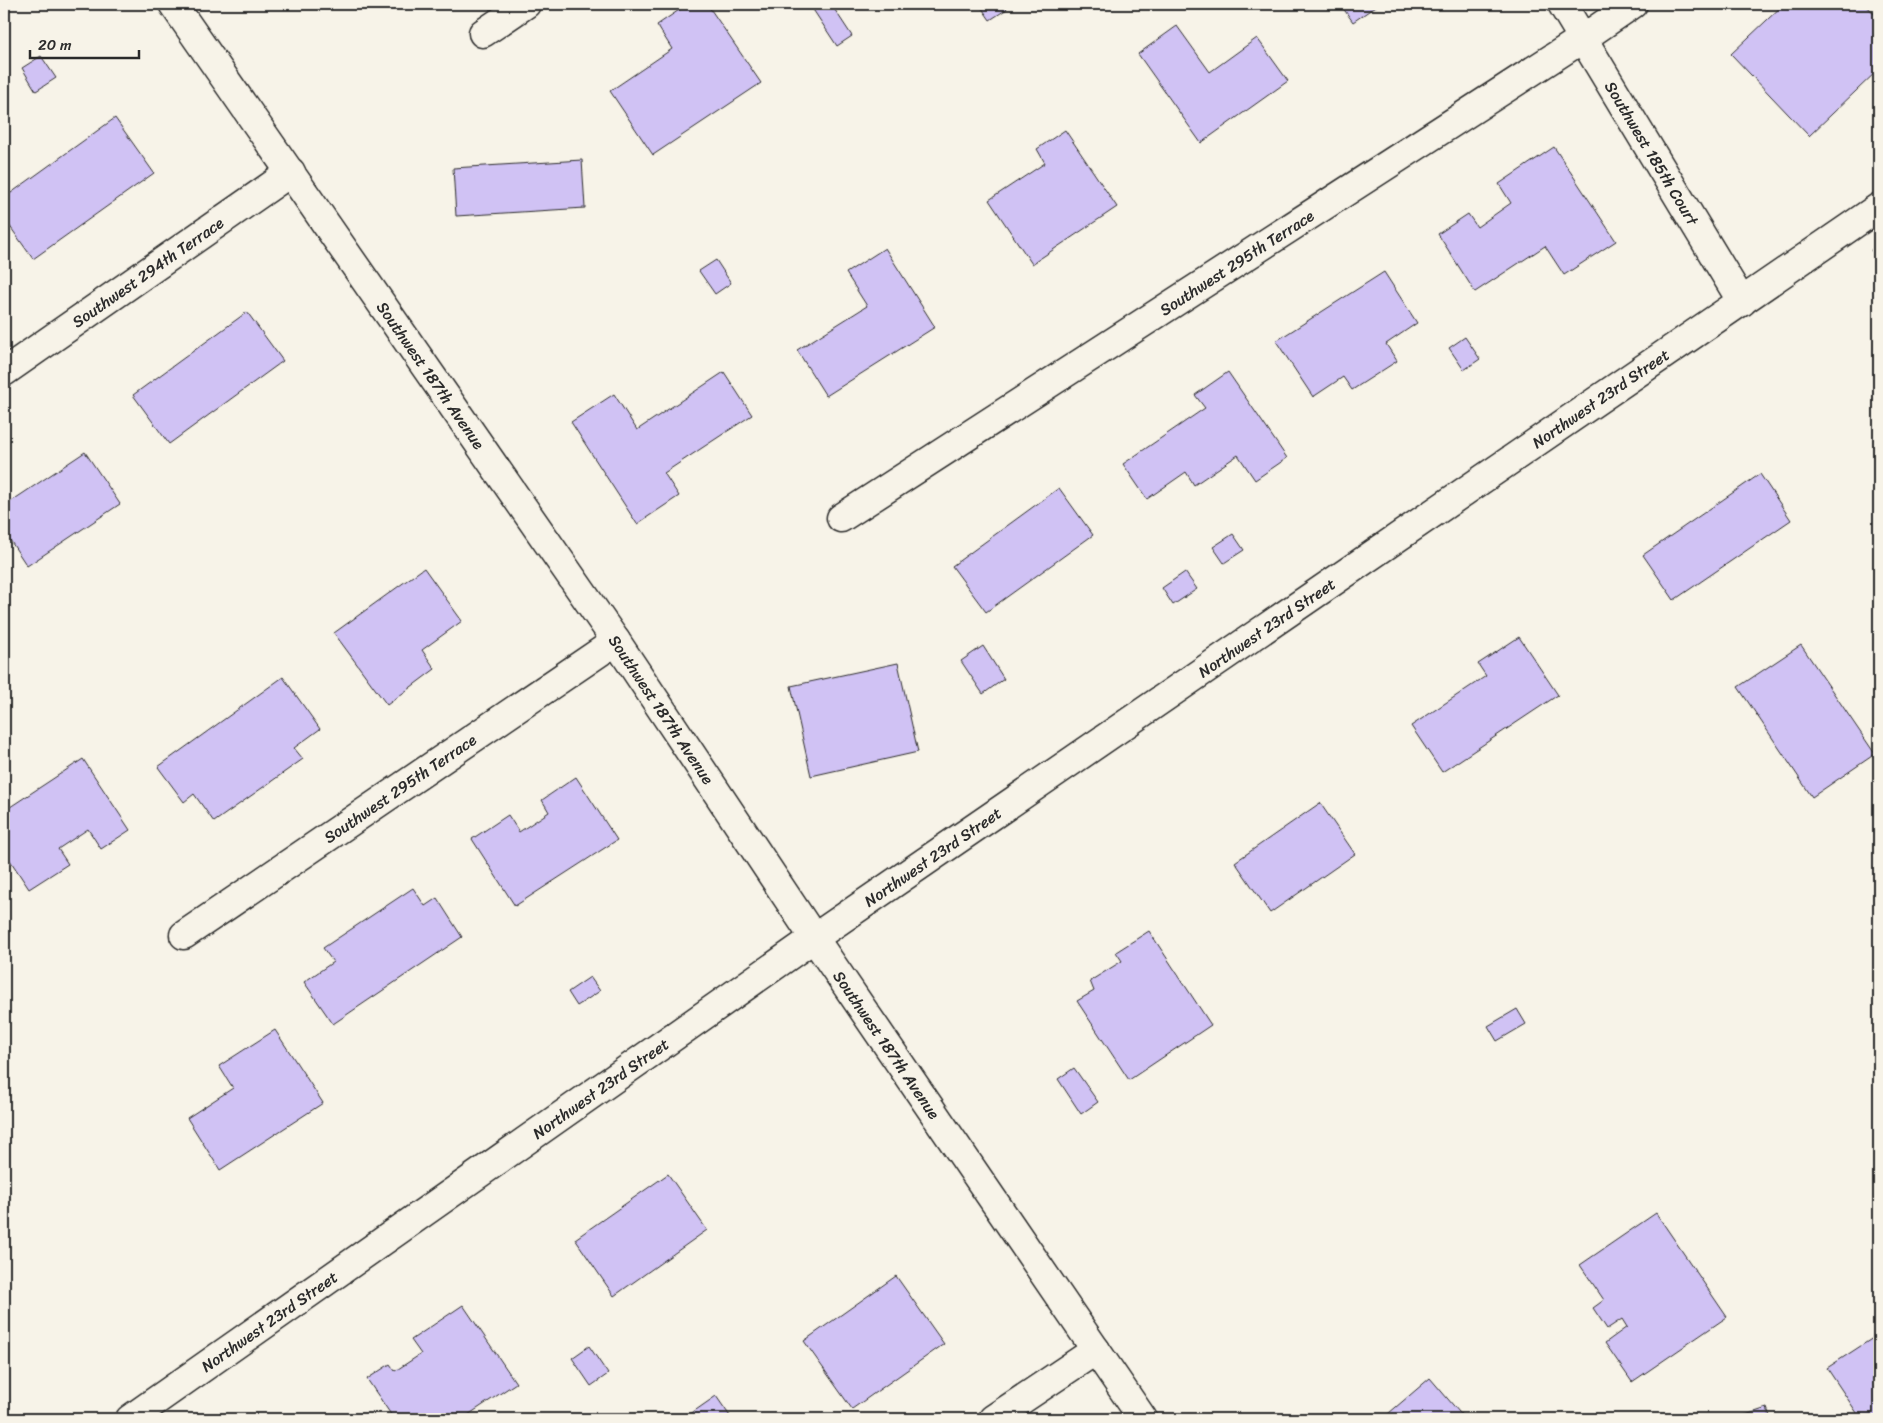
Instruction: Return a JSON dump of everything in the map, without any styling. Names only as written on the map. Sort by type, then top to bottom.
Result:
[{"type":"street","name":"Southwest 187th Avenue","points":[[173,4],[616,641],[814,938],[1143,1419]]},
{"type":"street","points":[[483,33],[526,4]]},
{"type":"street","name":"Southwest 185th Court","points":[[1562,4],[1742,302]]},
{"type":"street","name":"Southwest 295th Terrace","points":[[841,518],[1582,39],[1632,4]]},
{"type":"street","name":"Southwest 294th Terrace","points":[[4,372],[291,172]]},
{"type":"street","name":"Northwest 23rd Street","points":[[130,1419],[814,938],[1879,207]]},
{"type":"street","name":"Southwest 295th Terrace","points":[[184,935],[616,641]]},
{"type":"street","points":[[993,1419],[1096,1350]]},
{"type":"building","points":[[688,4],[707,4],[761,83],[653,155],[610,91],[672,49],[657,25]]},
{"type":"building","points":[[818,4],[831,4],[852,36],[837,46],[812,8]]},
{"type":"building","points":[[979,4],[1003,4],[1007,9],[990,20]]},
{"type":"building","points":[[1340,4],[1379,4],[1353,22]]},
{"type":"building","points":[[1784,4],[1865,4],[1879,19],[1879,69],[1809,136],[1731,54]]},
{"type":"building","points":[[1177,26],[1210,72],[1257,38],[1288,81],[1201,143],[1138,54]]},
{"type":"building","points":[[41,56],[56,78],[36,91],[22,68]]},
{"type":"building","points":[[115,118],[154,173],[33,259],[4,218],[4,198]]},
{"type":"building","points":[[1065,130],[1117,207],[1032,264],[989,200],[1045,163],[1037,149]]},
{"type":"building","points":[[1554,147],[1616,241],[1564,275],[1545,246],[1475,292],[1438,234],[1468,214],[1477,227],[1511,203],[1499,184]]},
{"type":"building","points":[[582,160],[585,208],[456,216],[453,168]]},
{"type":"building","points":[[1879,245],[1879,259],[1878,260],[1871,250]]},
{"type":"building","points":[[885,248],[935,327],[826,396],[797,350],[867,306],[846,273]]},
{"type":"building","points":[[716,260],[731,283],[715,294],[699,271]]},
{"type":"building","points":[[1384,272],[1417,323],[1386,344],[1397,361],[1352,390],[1343,377],[1313,397],[1276,341]]},
{"type":"building","points":[[247,312],[283,361],[169,444],[133,395]]},
{"type":"building","points":[[1465,337],[1480,359],[1464,370],[1449,348]]},
{"type":"building","points":[[724,372],[752,415],[664,473],[679,496],[637,524],[571,422],[614,394],[637,430]]},
{"type":"building","points":[[1228,372],[1287,458],[1255,480],[1238,455],[1194,485],[1186,472],[1147,499],[1123,464],[1205,408],[1195,395]]},
{"type":"building","points":[[85,452],[120,504],[27,566],[4,531],[4,506]]},
{"type":"building","points":[[1760,474],[1791,520],[1674,600],[1643,555]]},
{"type":"building","points":[[1059,488],[1093,535],[986,612],[952,566]]},
{"type":"building","points":[[1233,534],[1244,550],[1224,563],[1213,547]]},
{"type":"building","points":[[424,568],[462,621],[422,650],[435,669],[387,705],[334,633]]},
{"type":"building","points":[[1185,572],[1197,589],[1173,605],[1162,588]]},
{"type":"building","points":[[1519,637],[1558,695],[1442,772],[1411,726],[1486,676],[1478,664]]},
{"type":"building","points":[[1801,645],[1875,754],[1812,797],[1738,687]]},
{"type":"building","points":[[983,646],[1004,679],[983,694],[961,661]]},
{"type":"building","points":[[898,663],[918,752],[811,776],[791,686]]},
{"type":"building","points":[[283,677],[320,729],[294,748],[303,759],[214,822],[194,794],[184,802],[158,767]]},
{"type":"building","points":[[83,759],[130,830],[101,849],[88,829],[58,849],[68,864],[29,889],[4,851],[4,811]]},
{"type":"building","points":[[576,777],[617,840],[515,906],[472,839],[508,815],[519,832],[549,812],[542,800]]},
{"type":"building","points":[[1320,803],[1355,854],[1270,913],[1235,862]]},
{"type":"building","points":[[413,888],[425,906],[437,898],[462,937],[333,1024],[304,982],[333,962],[323,948]]},
{"type":"building","points":[[1149,931],[1211,1025],[1129,1080],[1077,1001],[1094,991],[1090,981],[1122,961],[1116,952]]},
{"type":"building","points":[[590,977],[600,991],[577,1006],[568,992]]},
{"type":"building","points":[[1517,1009],[1526,1024],[1497,1041],[1488,1026]]},
{"type":"building","points":[[275,1030],[323,1103],[220,1170],[187,1118],[233,1088],[219,1066]]},
{"type":"building","points":[[1074,1068],[1098,1102],[1081,1114],[1058,1079]]},
{"type":"building","points":[[668,1174],[707,1230],[614,1296],[575,1239]]},
{"type":"building","points":[[1656,1213],[1727,1317],[1632,1382],[1605,1343],[1627,1327],[1622,1319],[1607,1329],[1593,1308],[1604,1300],[1580,1265]]},
{"type":"building","points":[[896,1276],[944,1344],[852,1409],[804,1341]]},
{"type":"building","points":[[463,1305],[516,1383],[462,1419],[394,1419],[367,1379],[390,1364],[395,1371],[421,1354],[411,1340]]},
{"type":"building","points":[[1876,1336],[1879,1341],[1879,1413],[1870,1419],[1861,1419],[1827,1368]]},
{"type":"building","points":[[589,1346],[608,1374],[591,1386],[572,1358]]},
{"type":"building","points":[[1430,1378],[1465,1419],[1382,1419]]},
{"type":"building","points":[[716,1396],[732,1419],[683,1419]]},
{"type":"building","points":[[1767,1408],[1771,1419],[1733,1419]]}]
